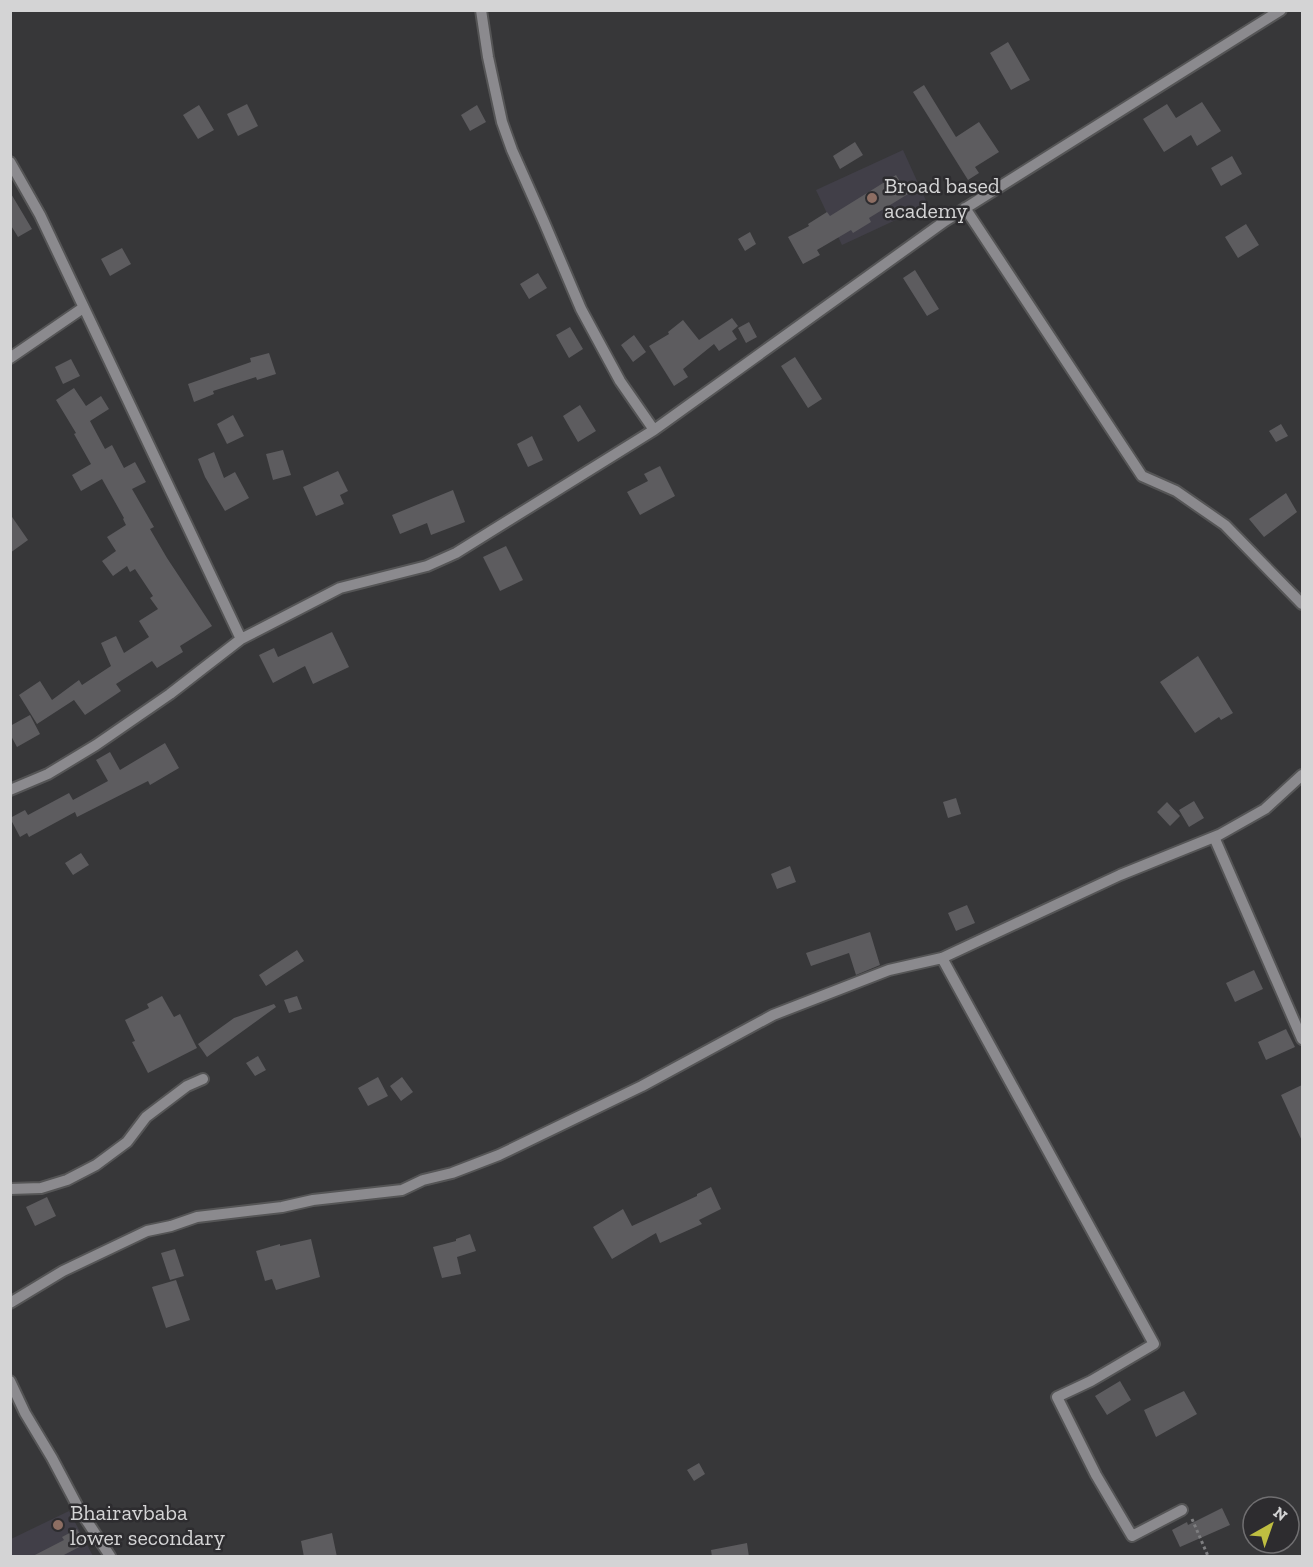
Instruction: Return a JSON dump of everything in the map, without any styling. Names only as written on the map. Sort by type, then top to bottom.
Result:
[{"type":"street","points":[[481,10],[502,122],[512,150],[580,309],[620,381],[654,430]]},
{"type":"street","points":[[10,790],[48,774],[96,745],[170,694],[241,639],[340,588],[427,566],[444,559],[654,430],[965,208],[1281,10]]},
{"type":"street","points":[[10,162],[40,215],[82,308],[241,639]]},
{"type":"street","points":[[965,208],[1142,476],[1176,491],[1225,525],[1302,604]]},
{"type":"street","points":[[10,358],[82,308]]},
{"type":"street","points":[[10,1303],[63,1271],[147,1231],[197,1217],[402,1190],[423,1180],[452,1173],[499,1155],[642,1086],[773,1015],[889,970],[942,958],[1120,875],[1214,837],[1265,809],[1302,775]]},
{"type":"street","points":[[1214,837],[1302,1039]]},
{"type":"street","points":[[942,958],[1154,1344],[1091,1381],[1057,1397],[1096,1475],[1132,1536],[1182,1510]]},
{"type":"street","points":[[10,1189],[41,1188],[67,1180],[96,1165],[127,1142],[146,1117],[187,1086],[203,1078]]},
{"type":"street","points":[[10,1380],[25,1413],[79,1509],[110,1557]]},
{"type":"path","points":[[1182,1510],[1192,1517],[1208,1557]]},
{"type":"shaded area","name":"Broad based academy","points":[[903,150],[928,205],[842,245],[816,190]]},
{"type":"shaded area","name":"Bhairavbaba lower secondary","points":[[69,1511],[93,1556],[11,1556],[11,1539]]},
{"type":"building","points":[[1008,42],[1030,80],[1011,90],[990,53]]},
{"type":"building","points":[[924,85],[956,137],[979,122],[999,152],[975,167],[979,173],[968,180],[913,92]]},
{"type":"building","points":[[1202,102],[1221,131],[1197,146],[1191,135],[1164,152],[1143,119],[1167,104],[1176,118]]},
{"type":"building","points":[[247,104],[258,126],[238,136],[227,114]]},
{"type":"building","points":[[199,105],[214,130],[198,139],[183,115]]},
{"type":"building","points":[[477,105],[486,122],[470,131],[461,115]]},
{"type":"building","points":[[855,142],[863,155],[840,169],[833,156]]},
{"type":"building","points":[[1232,156],[1242,174],[1221,186],[1211,168]]},
{"type":"building","points":[[896,175],[908,194],[869,218],[871,222],[853,233],[851,230],[817,250],[820,255],[803,264],[788,237],[809,226],[808,224],[827,212],[830,216]]},
{"type":"building","points":[[10,192],[32,229],[18,237],[10,224]]},
{"type":"building","points":[[1246,224],[1259,245],[1238,258],[1225,237]]},
{"type":"building","points":[[750,232],[756,244],[745,251],[738,239]]},
{"type":"building","points":[[122,248],[131,264],[110,276],[101,259]]},
{"type":"building","points":[[915,270],[939,309],[927,316],[903,278]]},
{"type":"building","points":[[538,273],[547,288],[529,299],[520,284]]},
{"type":"building","points":[[732,318],[738,326],[732,331],[737,339],[719,351],[714,344],[683,369],[688,377],[674,386],[649,346],[669,334],[668,332],[683,320],[699,340]]},
{"type":"building","points":[[749,322],[757,337],[746,343],[738,328]]},
{"type":"building","points":[[570,327],[583,349],[569,358],[556,335]]},
{"type":"building","points":[[634,335],[646,352],[633,362],[621,345]]},
{"type":"building","points":[[269,353],[276,374],[257,380],[256,377],[213,391],[214,394],[194,402],[188,384],[251,362],[250,358]]},
{"type":"building","points":[[795,357],[822,399],[808,408],[781,366]]},
{"type":"building","points":[[71,359],[80,376],[63,384],[55,367]]},
{"type":"building","points":[[74,388],[86,406],[101,396],[109,409],[90,421],[105,449],[112,445],[124,468],[135,462],[146,482],[132,489],[154,527],[150,529],[212,626],[180,646],[183,652],[157,668],[152,661],[116,684],[121,691],[85,715],[74,700],[37,724],[19,695],[40,681],[52,700],[79,680],[82,685],[111,666],[101,643],[116,636],[124,653],[149,637],[139,621],[158,609],[150,598],[153,596],[135,569],[130,572],[127,566],[113,576],[102,561],[116,551],[107,537],[126,525],[102,479],[81,491],[72,475],[91,464],[56,400]]},
{"type":"building","points":[[580,405],[596,431],[578,442],[563,416]]},
{"type":"building","points":[[233,415],[244,436],[227,444],[217,424]]},
{"type":"building","points":[[1281,424],[1288,436],[1276,442],[1269,431]]},
{"type":"building","points":[[532,436],[543,460],[528,467],[517,444]]},
{"type":"building","points":[[283,450],[291,475],[273,480],[266,454]]},
{"type":"building","points":[[214,452],[224,478],[235,472],[249,498],[225,511],[205,477],[198,459]]},
{"type":"building","points":[[660,466],[675,496],[640,515],[627,492],[648,481],[644,474]]},
{"type":"building","points":[[338,471],[348,491],[340,495],[344,504],[316,516],[303,487]]},
{"type":"building","points":[[453,490],[465,522],[431,535],[427,523],[400,534],[392,515]]},
{"type":"building","points":[[1286,493],[1297,512],[1264,537],[1249,519]]},
{"type":"building","points":[[10,514],[28,540],[10,553]]},
{"type":"building","points":[[506,546],[523,580],[500,591],[483,557]]},
{"type":"building","points":[[332,632],[349,667],[313,684],[305,666],[273,683],[259,655],[274,648],[278,657]]},
{"type":"building","points":[[1198,656],[1233,713],[1221,720],[1219,717],[1195,733],[1160,682]]},
{"type":"building","points":[[30,715],[40,734],[17,747],[10,734],[10,726]]},
{"type":"building","points":[[165,743],[179,768],[150,785],[148,781],[77,817],[75,812],[29,837],[27,833],[20,837],[10,818],[25,810],[28,815],[69,793],[73,800],[108,781],[96,760],[110,752],[120,770]]},
{"type":"building","points":[[956,798],[961,814],[948,818],[943,802]]},
{"type":"building","points":[[1194,801],[1204,818],[1189,827],[1179,810]]},
{"type":"building","points":[[1167,802],[1180,816],[1170,826],[1157,812]]},
{"type":"building","points":[[81,853],[89,865],[73,875],[65,863]]},
{"type":"building","points":[[790,866],[796,882],[777,889],[771,874]]},
{"type":"building","points":[[967,905],[975,923],[956,931],[948,913]]},
{"type":"building","points":[[870,932],[880,965],[856,975],[849,953],[811,966],[806,953]]},
{"type":"building","points":[[297,950],[304,961],[266,986],[259,975]]},
{"type":"building","points":[[1254,970],[1263,989],[1235,1002],[1226,983]]},
{"type":"building","points":[[162,996],[174,1017],[180,1014],[197,1048],[148,1073],[132,1042],[135,1041],[125,1020],[149,1008],[147,1004]]},
{"type":"building","points":[[297,996],[302,1009],[289,1013],[284,1000]]},
{"type":"building","points":[[274,1004],[276,1007],[207,1057],[198,1044],[234,1018]]},
{"type":"building","points":[[1286,1029],[1295,1047],[1266,1060],[1258,1042]]},
{"type":"building","points":[[258,1056],[266,1070],[255,1076],[246,1063]]},
{"type":"building","points":[[378,1077],[388,1096],[368,1106],[358,1088]]},
{"type":"building","points":[[402,1077],[413,1092],[401,1101],[390,1086]]},
{"type":"building","points":[[1302,1085],[1302,1141],[1281,1095]]},
{"type":"building","points":[[711,1187],[721,1209],[699,1220],[702,1224],[660,1243],[656,1233],[612,1259],[593,1227],[623,1209],[632,1226],[697,1196]]},
{"type":"building","points":[[47,1197],[56,1216],[35,1226],[26,1207]]},
{"type":"building","points":[[470,1234],[476,1251],[457,1257],[461,1274],[442,1278],[433,1247],[456,1241]]},
{"type":"building","points":[[311,1239],[320,1277],[276,1290],[272,1279],[265,1281],[256,1251]]},
{"type":"building","points":[[175,1249],[184,1276],[170,1280],[161,1253]]},
{"type":"building","points":[[176,1280],[190,1320],[166,1328],[152,1287]]},
{"type":"building","points":[[1120,1381],[1131,1400],[1107,1415],[1095,1396]]},
{"type":"building","points":[[1184,1391],[1197,1414],[1156,1437],[1144,1410]]},
{"type":"building","points":[[699,1463],[705,1474],[694,1481],[687,1470]]},
{"type":"building","points":[[1222,1508],[1230,1525],[1180,1547],[1172,1530],[1187,1522],[1188,1525]]},
{"type":"building","points":[[77,1529],[85,1544],[60,1557],[31,1557],[64,1540],[62,1537]]},
{"type":"building","points":[[332,1533],[337,1557],[304,1557],[301,1541]]},
{"type":"building","points":[[747,1543],[749,1557],[712,1557],[711,1550]]},
{"type":"place","name":"Broad based academy","points":[[872,198]]},
{"type":"place","name":"Bhairavbaba lower secondary","points":[[58,1525]]}]
